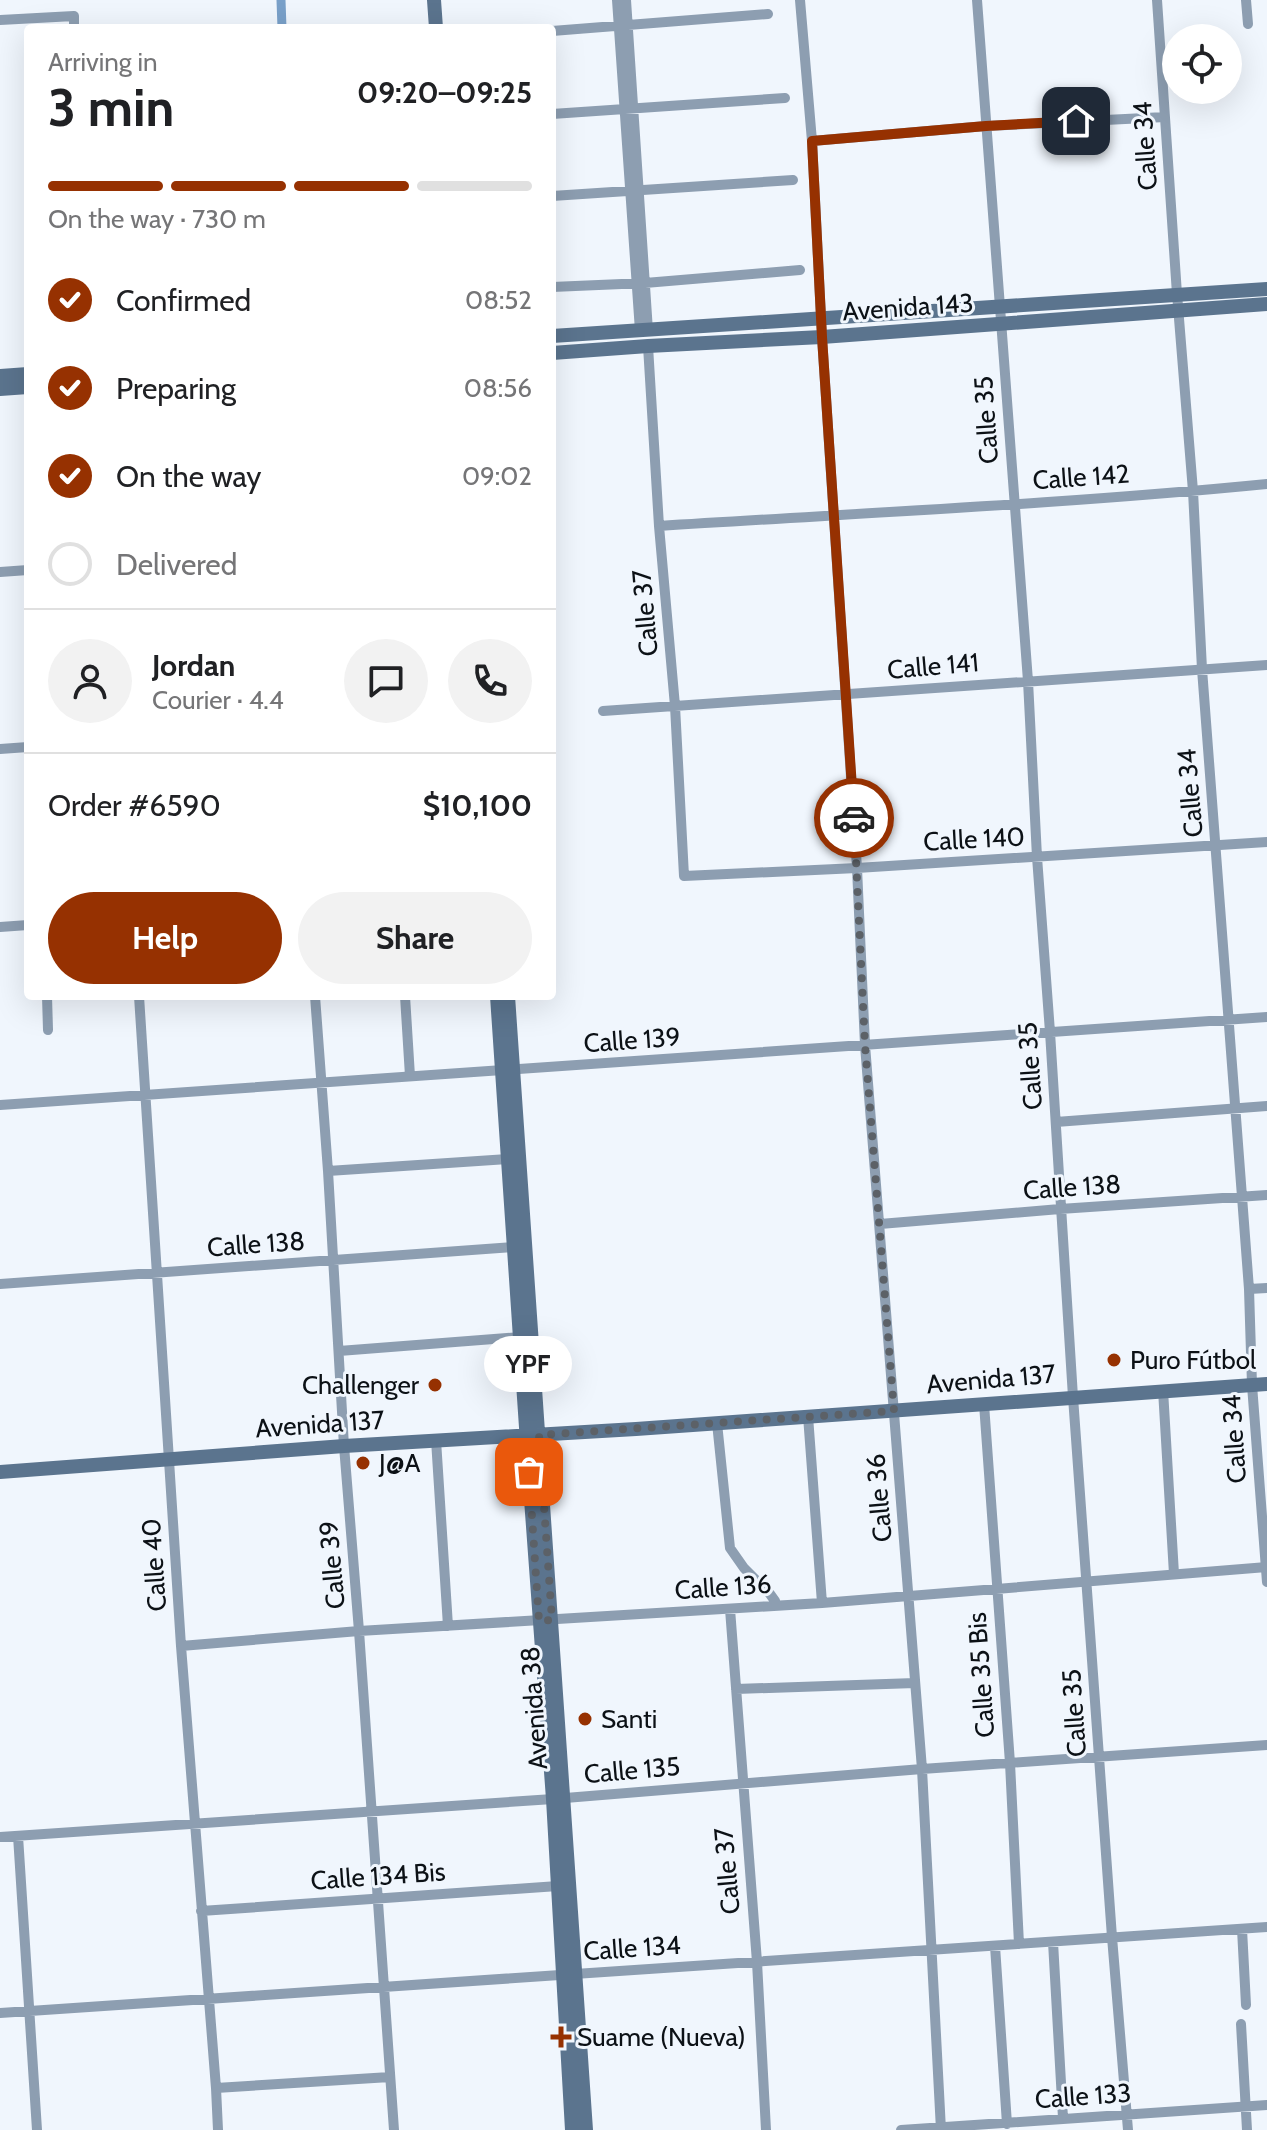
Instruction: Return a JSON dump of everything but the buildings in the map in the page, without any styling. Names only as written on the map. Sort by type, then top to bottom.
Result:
[{"type":"main road","points":[[434,0],[436,24]]},
{"type":"main road","name":"Avenida 143","points":[[556,352],[645,336],[821,320],[1267,289]]},
{"type":"main road","name":"Avenida 143","points":[[556,336],[822,337],[1267,304]]},
{"type":"main road","points":[[0,376],[24,374]]},
{"type":"main road","points":[[0,389],[24,387]]},
{"type":"main road","name":"Avenida 38","points":[[498,1000],[508,1071],[558,1798],[568,1974],[572,2130]]},
{"type":"main road","name":"Avenida 38","points":[[508,1000],[508,1159],[521,1337],[533,1435]]},
{"type":"main road","name":"Avenida 137","points":[[0,1472],[1260,1384]]},
{"type":"main road","name":"Avenida 38","points":[[558,1798],[558,1886],[586,2130]]},
{"type":"street","points":[[617,0],[622,26]]},
{"type":"street","points":[[622,26],[626,0]]},
{"type":"street","name":"Calle 36","points":[[800,0],[812,141],[865,1045],[922,1769],[940,2128]]},
{"type":"street","name":"Calle 35","points":[[977,0],[1028,681],[1073,1397],[1128,2130]]},
{"type":"street","name":"Calle 34","points":[[1157,0],[1227,1019],[1249,1289],[1260,1384],[1267,1582]]},
{"type":"street","points":[[1246,0],[1248,24]]},
{"type":"street","points":[[556,31],[768,14]]},
{"type":"street","points":[[0,20],[74,16],[74,24]]},
{"type":"street","name":"Calle 37","points":[[622,26],[675,706],[684,876]]},
{"type":"street","points":[[556,114],[785,98]]},
{"type":"street","points":[[812,141],[986,126],[1165,117]]},
{"type":"street","points":[[556,196],[793,180]]},
{"type":"street","points":[[556,287],[800,270]]},
{"type":"street","name":"Calle 142","points":[[659,526],[1014,504],[1267,484]]},
{"type":"street","points":[[0,572],[24,570]]},
{"type":"street","name":"Calle 141","points":[[603,711],[1267,665]]},
{"type":"street","points":[[0,749],[24,747]]},
{"type":"street","name":"Calle 140","points":[[684,876],[1267,842]]},
{"type":"street","points":[[0,927],[24,925]]},
{"type":"street","points":[[47,1000],[48,1030]]},
{"type":"street","name":"Calle 40","points":[[139,1000],[181,1646],[218,2130]]},
{"type":"street","name":"Calle 39","points":[[315,1000],[394,2130]]},
{"type":"street","points":[[405,1000],[410,1076]]},
{"type":"street","name":"Calle 139","points":[[0,1105],[1267,1017]]},
{"type":"street","points":[[1056,1122],[1267,1106]]},
{"type":"street","points":[[328,1171],[508,1159]]},
{"type":"street","name":"Calle 138","points":[[880,1224],[1267,1195]]},
{"type":"street","name":"Calle 138","points":[[0,1284],[514,1247]]},
{"type":"street","points":[[1249,1289],[1267,1288]]},
{"type":"street","points":[[339,1351],[521,1337]]},
{"type":"street","points":[[1163,1390],[1174,1574]]},
{"type":"street","name":"Calle 35 Bis","points":[[984,1404],[1010,1763],[1019,1944]]},
{"type":"street","points":[[808,1416],[822,1603]]},
{"type":"street","points":[[717,1423],[730,1548],[744,1568],[770,1594],[775,1601],[774,1606]]},
{"type":"street","points":[[436,1440],[448,1626]]},
{"type":"street","name":"Calle 136","points":[[181,1646],[359,1631],[822,1603],[1267,1567]]},
{"type":"street","name":"Calle 37","points":[[730,1609],[757,1962],[766,2130]]},
{"type":"street","points":[[736,1689],[915,1683]]},
{"type":"street","name":"Calle 135","points":[[0,1837],[1267,1745]]},
{"type":"street","points":[[18,1836],[37,2130]]},
{"type":"street","name":"Calle 134 Bis","points":[[201,1911],[558,1886]]},
{"type":"street","name":"Calle 134","points":[[0,2013],[1267,1927]]},
{"type":"street","points":[[1242,1929],[1246,2005]]},
{"type":"street","points":[[1053,1942],[1063,2118]]},
{"type":"street","points":[[995,1946],[1007,2124]]},
{"type":"street","points":[[1241,2024],[1247,2130]]},
{"type":"street","points":[[216,2088],[390,2077]]},
{"type":"street","name":"Calle 133","points":[[901,2130],[1267,2105]]},
{"type":"waterway","points":[[281,0],[282,24]]},
{"type":"way so far","points":[[529,1472],[539,1621],[552,1620],[539,1435],[894,1411],[865,1045],[854,818]]},
{"type":"place","name":"Puro Fútbol","points":[[1114,1360]]},
{"type":"place","name":"Challenger","points":[[435,1385]]},
{"type":"place","name":"J@A","points":[[363,1463]]},
{"type":"place","name":"YPF","points":[[529,1472]]},
{"type":"place","name":"Santi","points":[[585,1719]]},
{"type":"place","name":"Suame (Nueva)","points":[[561,2037]]},
{"type":"route","points":[[854,818],[812,141],[1076,121]]}]
